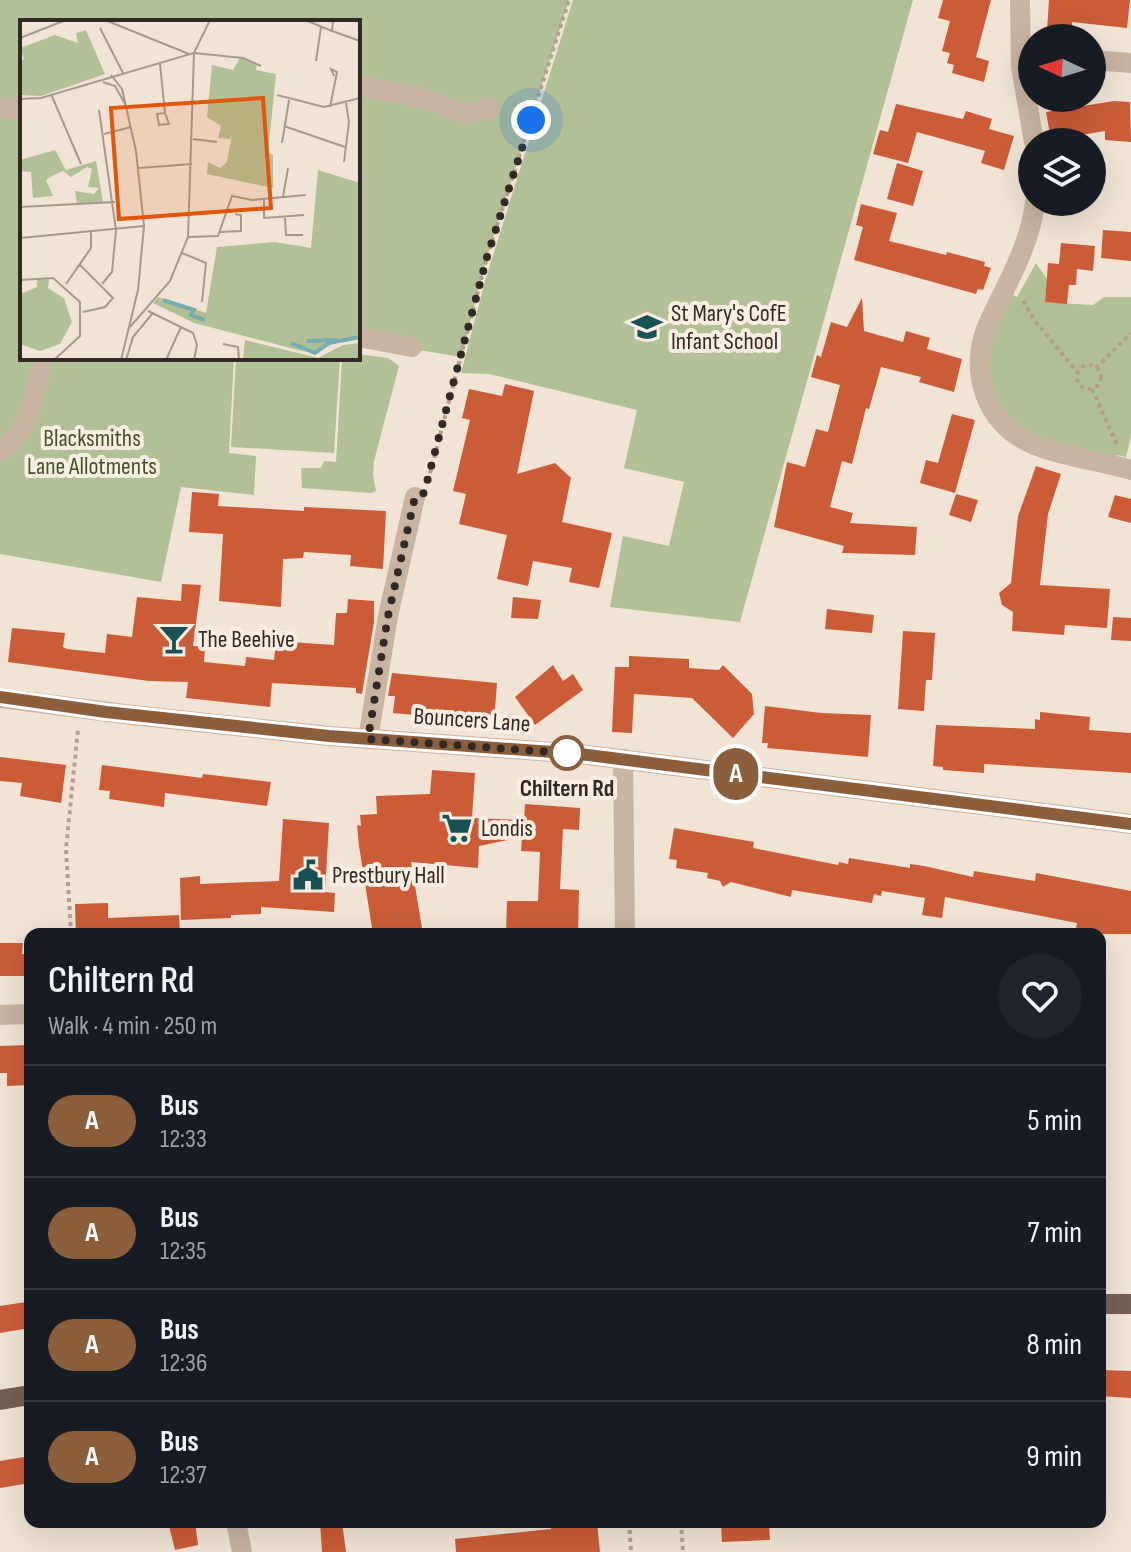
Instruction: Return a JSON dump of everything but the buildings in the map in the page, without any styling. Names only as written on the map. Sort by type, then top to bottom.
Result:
[{"type":"main road","points":[[1106,1304],[1131,1304]]},
{"type":"main road","points":[[0,1400],[24,1396]]},
{"type":"street","points":[[1020,0],[1022,24]]},
{"type":"street","points":[[1106,61],[1131,63]]},
{"type":"street","points":[[360,85],[426,99],[465,114],[490,108]]},
{"type":"street","points":[[0,107],[20,110]]},
{"type":"street","points":[[1032,216],[1028,237],[987,326],[979,355],[981,385],[995,415],[1006,427],[1032,444],[1125,468]]},
{"type":"street","points":[[360,337],[412,347]]},
{"type":"street","points":[[0,451],[10,445],[24,425],[43,360]]},
{"type":"street","points":[[368,739],[388,616],[415,497]]},
{"type":"street","name":"Bouncers Lane","points":[[0,698],[368,739],[623,759],[1131,824]]},
{"type":"street","points":[[623,759],[625,928]]},
{"type":"street","points":[[0,1015],[24,1014]]},
{"type":"street","points":[[237,1528],[242,1552]]},
{"type":"path","points":[[415,497],[424,493],[487,257],[569,0]]},
{"type":"path","points":[[1006,286],[1019,295],[1035,321],[1078,373],[1080,385],[1092,389],[1125,468]]},
{"type":"path","points":[[1096,368],[1131,333]]},
{"type":"path","points":[[1078,373],[1085,366],[1096,368],[1100,382],[1092,389]]},
{"type":"path","points":[[71,928],[66,849],[81,709]]},
{"type":"path","points":[[629,1528],[631,1552]]},
{"type":"path","points":[[681,1528],[683,1552]]},
{"type":"green space","name":"Blacksmiths Lane Allotments","points":[[0,0],[569,0],[487,257],[461,357],[360,340],[360,20],[20,20],[20,360],[234,360],[229,453],[256,456],[254,495],[181,487],[161,582],[0,554]]},
{"type":"green space","name":"St Mary's CofE Infant School","points":[[573,0],[913,0],[740,622],[610,607],[623,536],[669,546],[684,482],[624,468],[637,410],[489,374],[461,373],[485,281]]},
{"type":"green space","points":[[1036,263],[1047,279],[1045,302],[1093,305],[1104,297],[1131,297],[1131,436],[1126,457],[1117,455],[1114,465],[1032,444],[981,385],[1004,290],[1017,297]]},
{"type":"green space","points":[[360,354],[388,358],[399,366],[374,461],[376,491],[302,488],[301,468],[321,468],[324,461],[336,462],[342,360],[360,360]]},
{"type":"green space","points":[[236,360],[340,360],[334,453],[231,447]]},
{"type":"bus line","name":"A","points":[[0,697],[106,712],[329,736],[580,754],[1131,824]]},
{"type":"place","name":"St Mary's CofE Infant School","points":[[647,327]]},
{"type":"place","name":"The Beehive","points":[[174,639]]},
{"type":"place","name":"Chiltern Rd","points":[[567,753]]},
{"type":"place","name":"Londis","points":[[457,828]]},
{"type":"place","name":"Prestbury Hall","points":[[308,875]]},
{"type":"route","points":[[531,120],[487,257],[424,493],[415,497],[388,616],[368,739],[580,754],[567,753]]}]
